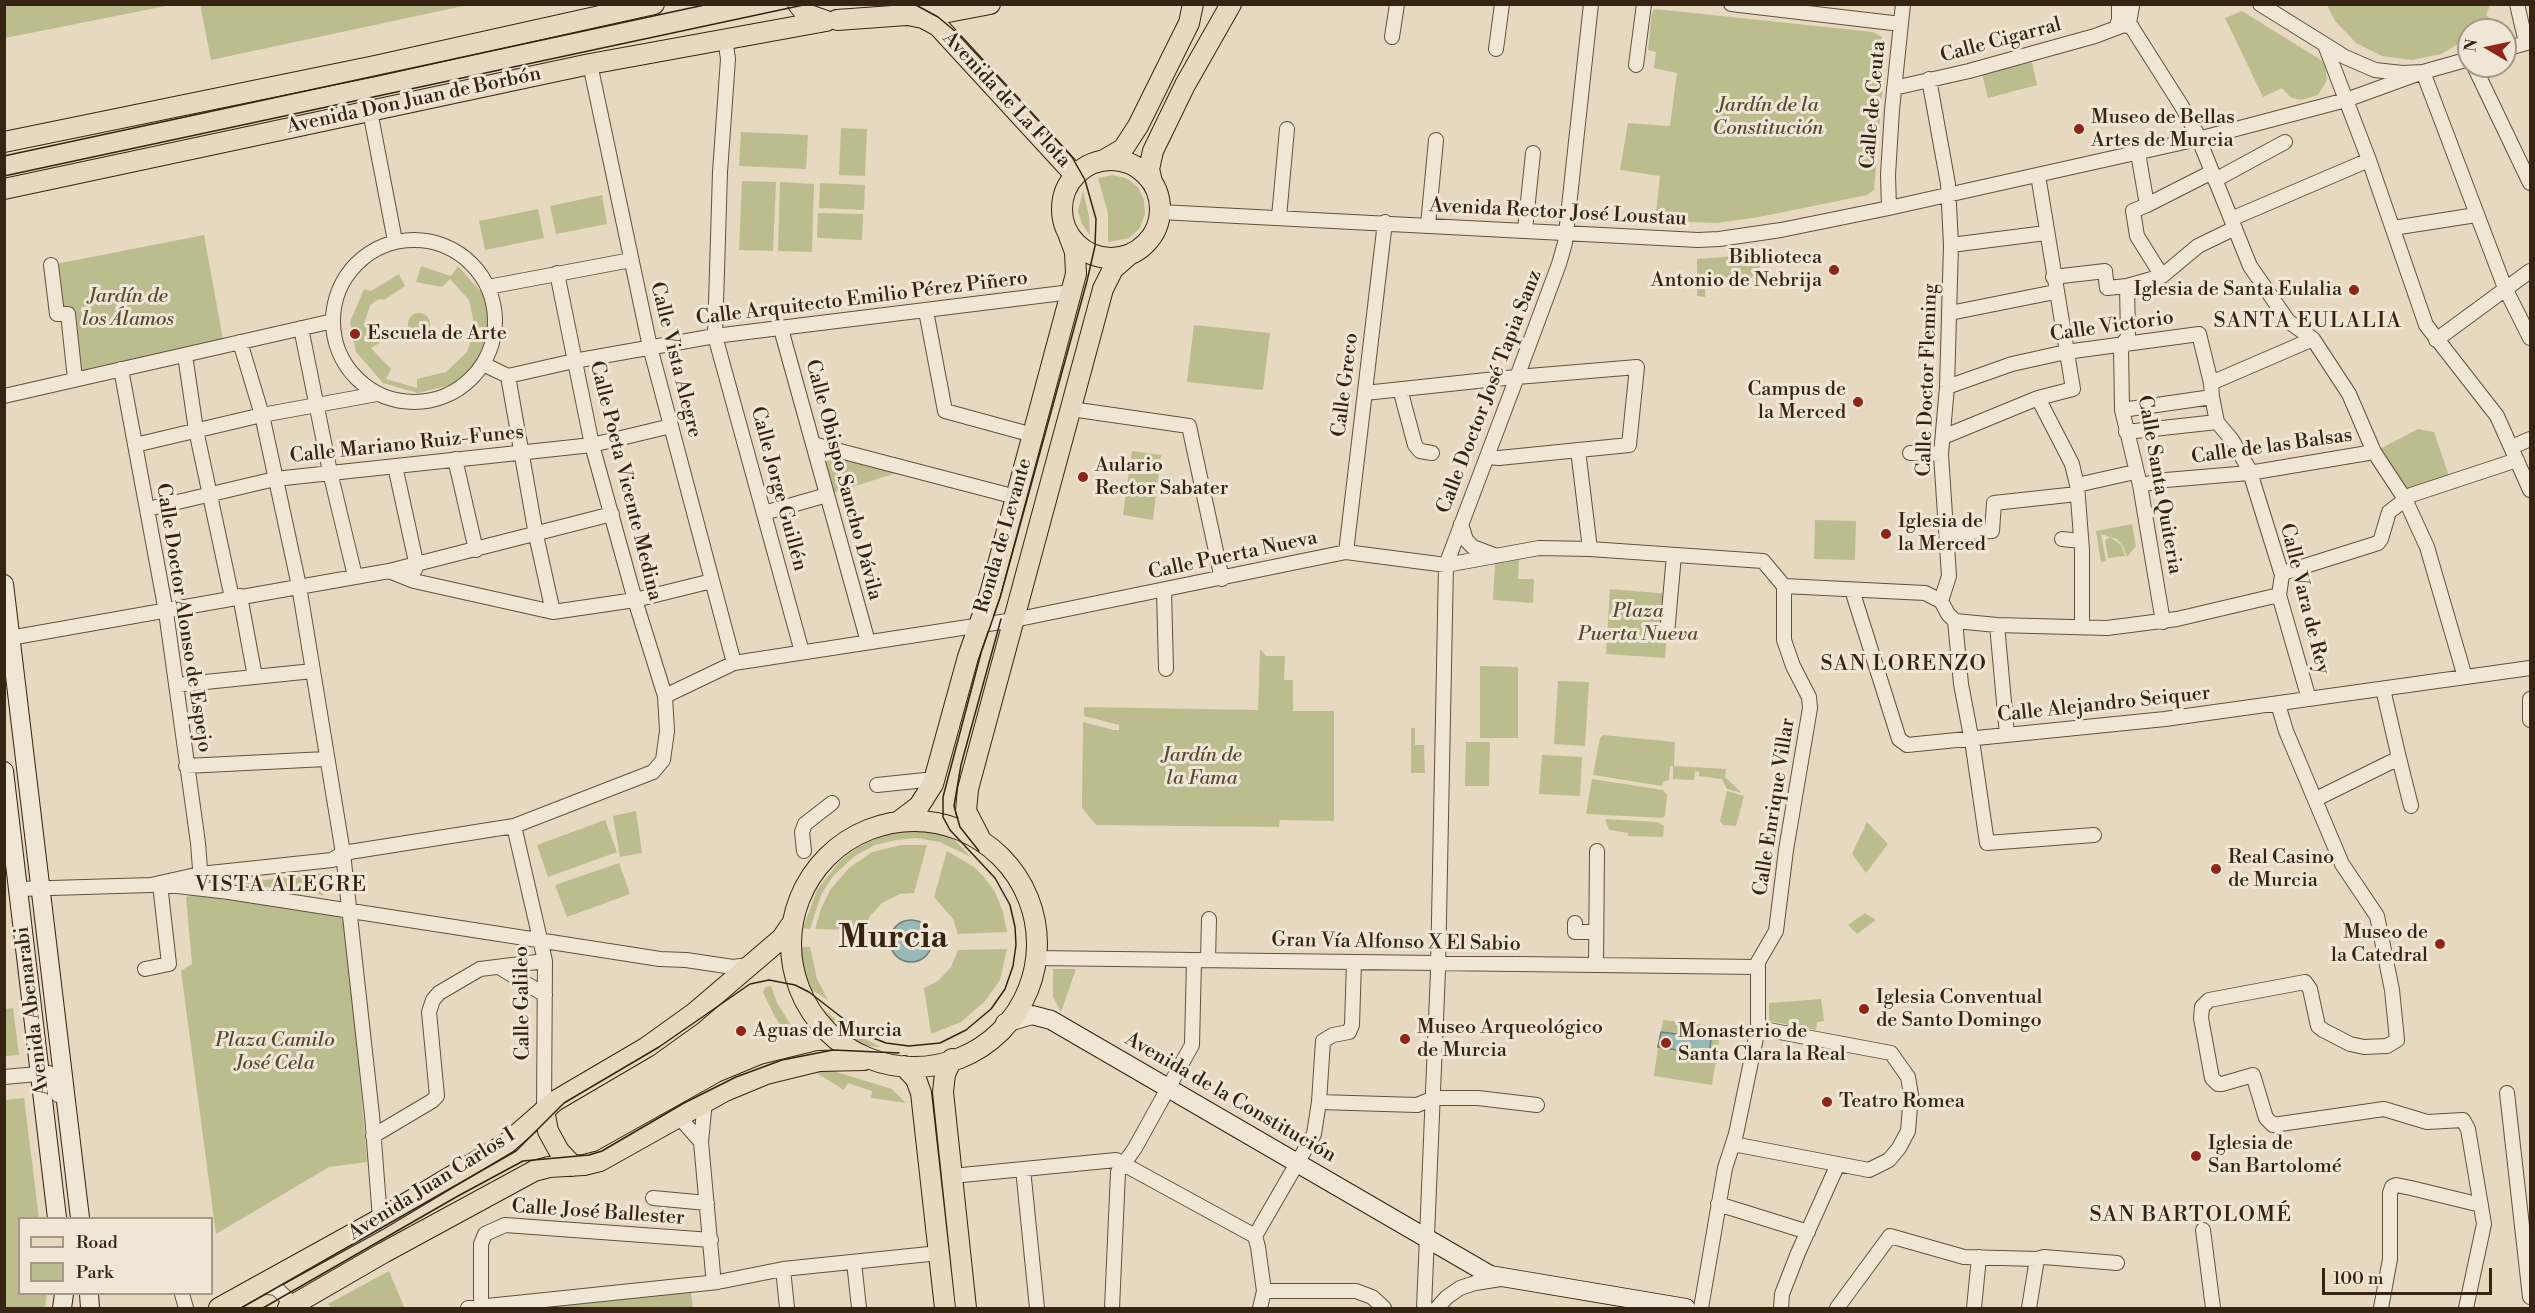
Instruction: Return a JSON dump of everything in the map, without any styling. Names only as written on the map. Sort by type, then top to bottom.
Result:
[{"type":"main road","points":[[4,142],[375,66],[654,4]]},
{"type":"main road","points":[[798,4],[807,14],[831,20],[850,13],[859,4]]},
{"type":"main road","name":"Avenida Don Juan de Borbón","points":[[4,189],[590,64],[724,38],[831,20],[948,12],[990,4]]},
{"type":"main road","points":[[1193,4],[1189,23],[1138,126],[1123,149],[1091,163],[1075,175],[1065,191],[1062,205],[1063,219],[1070,236],[1077,245],[1094,255],[1110,258],[1129,255],[1144,245],[1152,236],[1160,212],[1157,193],[1149,169],[1151,156],[1207,36],[1216,4]]},
{"type":"main road","points":[[1185,85],[1232,4]]},
{"type":"main road","name":"Avenida de La Flota","points":[[903,14],[928,20],[938,26],[1075,175]]},
{"type":"main road","points":[[1104,159],[1130,163],[1140,169],[1152,182]]},
{"type":"main road","name":"Ronda de Levante","points":[[897,822],[919,806],[935,779],[968,657],[990,594],[1071,292],[1077,265],[1070,236]]},
{"type":"main road","name":"Ronda de Levante","points":[[980,836],[966,811],[966,795],[1106,281],[1116,265],[1129,255]]},
{"type":"main road","name":"Avenida Abenarabi","points":[[4,584],[40,1073],[57,1217]]},
{"type":"main road","name":"Avenida Abenarabi","points":[[5,772],[25,890],[53,990],[80,1217]]},
{"type":"main road","points":[[921,819],[942,820],[980,836],[1008,863],[1025,890],[1035,927],[1035,958],[1023,996],[1005,1023],[981,1045],[952,1059],[933,1064],[904,1066],[877,1061],[854,1052],[834,1040],[816,1022],[801,1000],[794,980],[790,954],[798,910],[813,880],[833,855],[865,833],[897,822],[921,819]]},
{"type":"main road","name":"Avenida Juan Carlos I","points":[[219,1308],[380,1219],[507,1143],[555,1101],[647,1047],[693,1014],[785,935],[798,910]]},
{"type":"main road","name":"Avenida de la Constitución","points":[[1005,1023],[1024,1016],[1044,1017],[1477,1269],[1502,1278],[1686,1308]]},
{"type":"main road","name":"Avenida Juan Carlos I","points":[[293,1307],[318,1299],[477,1200],[534,1171],[549,1167],[573,1167],[600,1161],[705,1101],[750,1080],[794,1066],[839,1059],[877,1061]]},
{"type":"main road","points":[[952,1059],[946,1070],[943,1085],[966,1308]]},
{"type":"main road","points":[[904,1066],[914,1075],[921,1089],[945,1308]]},
{"type":"main road","points":[[543,1110],[548,1131],[559,1151],[573,1167]]},
{"type":"street","points":[[1392,38],[1397,4]]},
{"type":"street","points":[[1496,49],[1502,4]]},
{"type":"street","name":"Calle Doctor José Tapia Sanz","points":[[1427,1308],[1438,963],[1446,565],[1559,264],[1566,232],[1591,4]]},
{"type":"street","points":[[1636,65],[1644,4]]},
{"type":"street","points":[[1731,4],[1901,24]]},
{"type":"street","name":"Calle de Ceuta","points":[[1889,208],[1888,175],[1903,4]]},
{"type":"street","points":[[2260,4],[2325,45],[2375,70],[2402,73],[2423,72],[2457,62]]},
{"type":"street","points":[[2517,4],[2528,43]]},
{"type":"street","points":[[2124,6],[2126,26],[2181,105],[2198,139],[2250,266],[2288,321],[2313,339],[2349,394],[2374,452],[2405,499],[2427,547],[2464,677]]},
{"type":"street","name":"Calle Cigarral","points":[[1894,88],[1969,71],[2126,26]]},
{"type":"street","name":"Calle Jorge Guillén","points":[[724,38],[728,59],[720,172],[715,336],[802,652]]},
{"type":"street","points":[[2325,45],[2369,160],[2426,326],[2497,416],[2530,490]]},
{"type":"street","name":"Calle Vista Alegre","points":[[590,64],[650,347],[734,663]]},
{"type":"street","points":[[2423,72],[2505,288],[2530,338]]},
{"type":"street","name":"Avenida Rector José Loustau","points":[[1160,212],[1698,240],[1719,239],[1781,230],[1889,208],[2198,139],[2346,100],[2423,72]]},
{"type":"street","points":[[2480,78],[2530,183]]},
{"type":"street","name":"Calle Doctor Fleming","points":[[1929,79],[1949,195],[1951,245],[1947,387],[1941,454],[1948,533],[1949,576],[1941,601]]},
{"type":"street","points":[[370,111],[395,241]]},
{"type":"street","points":[[1279,217],[1287,129]]},
{"type":"street","points":[[1428,225],[1436,140]]},
{"type":"street","points":[[2162,276],[2137,236],[2133,211],[2285,142]]},
{"type":"street","points":[[2517,153],[2530,149]]},
{"type":"street","points":[[1525,230],[1533,153]]},
{"type":"street","points":[[2138,153],[2147,205]]},
{"type":"street","points":[[2053,277],[2105,271],[2107,288],[2127,286],[2162,276],[2198,246],[2233,224],[2369,160]]},
{"type":"street","points":[[1943,437],[2038,398],[2073,389],[2037,175]]},
{"type":"street","points":[[2393,228],[2476,215]]},
{"type":"street","name":"Calle Greco","points":[[1346,552],[1385,222]]},
{"type":"street","points":[[1951,245],[2046,233]]},
{"type":"street","points":[[424,240],[451,248],[470,261],[488,286],[495,312],[494,339],[483,364],[468,382],[447,395],[432,400],[400,401],[377,394],[359,381],[345,364],[336,343],[333,321],[336,299],[344,279],[357,262],[375,249],[395,241],[424,240]]},
{"type":"street","points":[[488,286],[631,260]]},
{"type":"street","points":[[51,265],[57,315],[68,314],[75,380]]},
{"type":"street","points":[[2436,340],[2530,271]]},
{"type":"street","name":"Calle Poeta Vicente Medina","points":[[201,881],[332,860],[343,853],[514,826],[653,772],[663,760],[667,731],[665,696],[635,600],[592,445],[557,273]]},
{"type":"street","name":"Calle Santa Quiteria","points":[[2127,286],[2128,337],[2121,346],[2122,410],[2138,478],[2163,622]]},
{"type":"street","name":"Calle Arquitecto Emilio Pérez Piñero","points":[[508,376],[574,361],[715,336],[1071,292]]},
{"type":"street","points":[[1950,313],[2055,292]]},
{"type":"street","points":[[926,311],[945,411],[1033,435]]},
{"type":"street","points":[[4,396],[333,321]]},
{"type":"street","points":[[301,328],[354,576]]},
{"type":"street","name":"Calle Obispo Sancho Dávila","points":[[781,328],[868,642]]},
{"type":"street","name":"Calle Victorio","points":[[1947,387],[2012,364],[2066,352],[2199,334],[2211,382]]},
{"type":"street","points":[[2126,432],[2217,422],[2211,382],[2313,339]]},
{"type":"street","points":[[240,342],[262,415],[299,586],[343,853],[380,1219]]},
{"type":"street","points":[[185,355],[196,430],[255,677]]},
{"type":"street","points":[[483,364],[508,376],[536,536],[553,612]]},
{"type":"street","points":[[1365,393],[1637,367],[1629,445],[1500,458],[1487,457]]},
{"type":"street","name":"Calle Doctor Alonso de Espejo","points":[[121,369],[166,612],[201,881]]},
{"type":"street","points":[[1400,389],[1417,449],[1432,453]]},
{"type":"street","points":[[135,445],[262,415],[377,394]]},
{"type":"street","points":[[2122,410],[2212,397]]},
{"type":"street","points":[[2038,398],[2072,464],[2077,490],[2081,541],[2082,627]]},
{"type":"street","points":[[1071,409],[1189,426],[1222,579]]},
{"type":"street","name":"Calle Vara de Rey","points":[[2217,422],[2244,458],[2249,473],[2282,575],[2279,595],[2309,699]]},
{"type":"street","name":"Calle Mariano Ruiz-Funes","points":[[148,510],[275,479],[592,445],[671,426]]},
{"type":"street","points":[[2282,575],[2378,543],[2382,539],[2389,512],[2410,495],[2515,453],[2530,439]]},
{"type":"street","points":[[813,444],[1016,496]]},
{"type":"street","points":[[1578,450],[1590,549]]},
{"type":"street","name":"Calle de las Balsas","points":[[1948,533],[1992,531],[1994,503],[2138,478],[2166,480],[2249,473],[2374,452]]},
{"type":"street","points":[[1910,453],[1941,454]]},
{"type":"street","points":[[455,459],[476,550]]},
{"type":"street","points":[[395,466],[416,562],[414,581]]},
{"type":"street","points":[[764,513],[827,495]]},
{"type":"street","points":[[8,639],[389,571],[416,562],[536,536],[612,514]]},
{"type":"street","points":[[1461,524],[1466,540],[1473,547],[1497,555]]},
{"type":"street","points":[[2062,539],[2081,541]]},
{"type":"street","name":"Calle Puerta Nueva","points":[[665,696],[734,663],[1014,620],[1346,552],[1446,565],[1539,548],[1590,549],[1763,561],[1784,586]]},
{"type":"street","points":[[1667,634],[1674,555]]},
{"type":"street","points":[[389,571],[414,581],[553,612],[635,600],[712,581]]},
{"type":"street","points":[[1784,586],[1919,592],[1941,601],[1948,615],[1955,621],[1997,625],[2107,628],[2163,622],[2279,595]]},
{"type":"street","name":"Calle Enrique Villar","points":[[1757,968],[1760,957],[1776,931],[1786,850],[1810,708],[1809,697],[1793,666],[1784,640],[1784,586]]},
{"type":"street","points":[[1164,590],[1166,669]]},
{"type":"street","name":"Calle Alejandro Seiquer","points":[[1851,590],[1898,736],[1904,744],[1911,745],[2135,723],[2530,668]]},
{"type":"street","points":[[1955,621],[1961,684],[1972,739],[1987,843],[2094,835]]},
{"type":"street","points":[[1997,625],[2007,735]]},
{"type":"street","points":[[176,685],[313,671]]},
{"type":"street","points":[[2383,689],[2411,806]]},
{"type":"street","points":[[2530,699],[2530,720]]},
{"type":"street","points":[[2278,704],[2286,731],[2345,869],[2375,910],[2380,922],[2392,990],[2397,1040],[2391,1045],[2369,1047],[2355,1046],[2341,1040],[2318,1026],[2310,988],[2305,982],[2298,982],[2209,1000],[2202,1007],[2201,1018],[2211,1072],[2214,1081],[2218,1084],[2253,1075],[2266,1118],[2273,1125],[2385,1109],[2427,1122],[2459,1119],[2466,1123],[2484,1224],[2466,1308]]},
{"type":"street","points":[[2316,799],[2399,758]]},
{"type":"street","points":[[186,766],[326,759]]},
{"type":"street","points":[[877,785],[935,779]]},
{"type":"street","points":[[804,851],[802,832],[805,824],[832,803]]},
{"type":"street","name":"Calle Galileo","points":[[514,826],[542,939],[545,961],[543,1110]]},
{"type":"street","points":[[1596,965],[1597,851]]},
{"type":"street","points":[[25,890],[114,888],[201,881],[349,910],[660,958],[733,967],[751,965]]},
{"type":"street","points":[[145,969],[169,964],[160,884]]},
{"type":"street","points":[[1112,1308],[1117,1180],[1123,1163],[1135,1148],[1193,1042],[1201,960],[1209,919]]},
{"type":"street","points":[[1575,923],[1575,932],[1596,932]]},
{"type":"street","name":"Gran Vía Alfonso X El Sabio","points":[[1035,958],[1757,968]]},
{"type":"street","points":[[373,1136],[437,1096],[429,1012],[433,1000],[439,993],[480,969],[545,961]]},
{"type":"street","points":[[1260,1308],[1264,1291],[1255,1236],[1314,1134],[1319,1102],[1323,1041],[1333,1035],[1349,1032],[1352,1025],[1354,962]]},
{"type":"street","points":[[499,967],[545,995]]},
{"type":"street","points":[[1701,1308],[1718,1204],[1758,1028],[1757,968]]},
{"type":"street","points":[[1733,1144],[1869,1170],[1889,1160],[1908,1131],[1911,1095],[1908,1077],[1899,1061],[1891,1053],[1758,1028]]},
{"type":"street","points":[[4,1077],[51,1074],[56,1082],[66,1148],[75,1170]]},
{"type":"street","points":[[2507,1093],[2530,1298]]},
{"type":"street","points":[[1319,1102],[1417,1105],[1434,1098],[1488,1098],[1537,1105]]},
{"type":"street","points":[[705,1101],[701,1142],[711,1240],[719,1275]]},
{"type":"street","points":[[679,1117],[701,1142]]},
{"type":"street","points":[[952,1176],[1109,1160],[1123,1163],[1255,1236]]},
{"type":"street","points":[[1781,1308],[1782,1294],[1838,1164]]},
{"type":"street","points":[[1023,1169],[1037,1308]]},
{"type":"street","points":[[2381,1308],[2390,1259],[2392,1187],[2396,1185],[2406,1187],[2481,1205]]},
{"type":"street","points":[[653,1198],[707,1203]]},
{"type":"street","points":[[1718,1204],[1808,1232]]},
{"type":"street","name":"Calle José Ballester","points":[[477,1308],[481,1244],[485,1234],[505,1225],[711,1240]]},
{"type":"street","points":[[2203,1230],[2213,1308]]},
{"type":"street","points":[[1837,1308],[1890,1236],[1964,1257],[2037,1259],[2044,1257],[2117,1263]]},
{"type":"street","points":[[477,1308],[690,1285],[719,1275],[939,1253]]},
{"type":"street","points":[[1974,1308],[1979,1257]]},
{"type":"street","points":[[2029,1308],[2037,1259]]},
{"type":"street","points":[[854,1262],[859,1308]]},
{"type":"street","points":[[783,1269],[787,1308]]},
{"type":"street","points":[[1427,1308],[1465,1286],[1502,1278]]},
{"type":"street","points":[[258,1286],[276,1288],[293,1307]]},
{"type":"street","points":[[1264,1291],[1356,1291],[1372,1297],[1384,1308]]},
{"type":"green space","points":[[14,4],[171,5],[5,38],[5,6]]},
{"type":"green space","points":[[200,4],[468,4],[468,5],[211,60]]},
{"type":"green space","points":[[2327,5],[2490,5],[2486,15],[2490,18],[2457,18],[2457,45],[2441,54],[2412,60],[2382,56],[2356,43],[2335,21]]},
{"type":"green space","name":"Jardín de la Constitución","points":[[1655,9],[1873,32],[1882,37],[1886,48],[1874,190],[1867,195],[1759,217],[1717,223],[1655,221],[1660,176],[1620,170],[1628,123],[1670,126],[1677,73],[1654,68],[1656,52],[1648,50],[1652,12]]},
{"type":"green space","points":[[2242,11],[2321,60],[2325,66],[2327,80],[2318,95],[2301,100],[2290,97],[2282,88],[2263,97],[2225,18]]},
{"type":"green space","points":[[2032,62],[2037,85],[1988,98],[1982,74]]},
{"type":"green space","points":[[841,128],[867,129],[865,176],[839,175]]},
{"type":"green space","points":[[741,132],[808,135],[806,169],[739,166]]},
{"type":"green space","points":[[1112,175],[1126,178],[1138,187],[1144,200],[1145,214],[1140,228],[1129,238],[1108,242],[1108,213],[1098,178]]},
{"type":"green space","points":[[742,181],[776,182],[773,251],[739,250]]},
{"type":"green space","points":[[780,182],[814,184],[812,252],[778,251]]},
{"type":"green space","points":[[820,183],[865,185],[864,210],[819,208]]},
{"type":"green space","points":[[1083,191],[1089,216],[1090,235],[1082,224],[1078,211]]},
{"type":"green space","points":[[602,195],[607,224],[556,234],[550,206]]},
{"type":"green space","points":[[538,209],[544,238],[485,250],[479,221]]},
{"type":"green space","points":[[818,213],[863,214],[862,240],[817,238]]},
{"type":"green space","name":"Jardín de los Álamos","points":[[204,235],[224,345],[75,379],[68,314],[57,314],[51,265]]},
{"type":"green space","points":[[1759,254],[1760,267],[1751,279],[1719,277],[1705,279],[1705,297],[1697,296],[1697,259]]},
{"type":"green space","points":[[421,266],[451,276],[458,266],[482,293],[489,309],[490,327],[477,362],[455,384],[418,393],[383,383],[356,352],[350,322],[364,289],[371,291],[399,274],[405,286],[384,300],[379,299],[370,305],[365,321],[378,323],[381,342],[371,348],[391,369],[386,379],[417,388],[417,379],[446,372],[467,352],[475,328],[469,300],[450,279],[442,287],[416,282]]},
{"type":"green space","points":[[419,313],[427,316],[430,324],[427,332],[419,335],[411,332],[408,324],[411,316]]},
{"type":"green space","points":[[1194,325],[1270,333],[1263,390],[1187,382]]},
{"type":"green space","points":[[2418,429],[2434,432],[2451,482],[2411,495],[2374,452]]},
{"type":"green space","points":[[813,444],[912,468],[827,495]]},
{"type":"green space","points":[[1132,451],[1161,455],[1153,520],[1123,515]]},
{"type":"green space","points":[[1815,520],[1856,521],[1855,560],[1814,559]]},
{"type":"green space","points":[[2132,524],[2136,546],[2127,557],[2123,546],[2117,539],[2101,534],[2106,561],[2101,562],[2096,531]]},
{"type":"green space","points":[[2110,537],[2121,545],[2125,556],[2108,558],[2105,540]]},
{"type":"green space","points":[[1519,560],[1518,579],[1534,579],[1533,603],[1493,600],[1495,564]]},
{"type":"green space","name":"Plaza Puerta Nueva","points":[[1610,589],[1670,594],[1665,658],[1606,654]]},
{"type":"green space","name":"Jardín de la Fama","points":[[1260,649],[1266,656],[1285,656],[1284,680],[1293,680],[1293,711],[1334,711],[1334,821],[1280,820],[1279,827],[1096,825],[1082,808],[1083,722],[1114,730],[1119,730],[1119,725],[1084,716],[1084,707],[1258,710]]},
{"type":"green space","points":[[1480,666],[1518,667],[1518,738],[1480,738]]},
{"type":"green space","points":[[1558,681],[1589,682],[1585,746],[1554,744]]},
{"type":"green space","points":[[1411,728],[1415,728],[1415,745],[1424,745],[1425,773],[1411,773]]},
{"type":"green space","points":[[1603,735],[1675,742],[1674,766],[1726,769],[1725,777],[1742,793],[1727,789],[1722,779],[1699,776],[1699,772],[1695,771],[1694,780],[1673,779],[1673,766],[1670,766],[1669,780],[1663,782],[1662,786],[1593,775],[1600,738]]},
{"type":"green space","points":[[1466,742],[1490,742],[1489,786],[1465,786]]},
{"type":"green space","points":[[1542,755],[1582,757],[1580,796],[1539,794]]},
{"type":"green space","points":[[1592,779],[1663,790],[1667,795],[1665,816],[1662,818],[1586,814]]},
{"type":"green space","points":[[1727,791],[1744,796],[1736,826],[1723,825],[1720,821]]},
{"type":"green space","points":[[636,811],[642,853],[620,857],[613,816]]},
{"type":"green space","points":[[1605,819],[1657,822],[1664,826],[1663,837],[1628,836],[1628,833],[1609,830]]},
{"type":"green space","points":[[605,820],[617,852],[548,877],[537,845]]},
{"type":"green space","points":[[1867,822],[1888,844],[1866,873],[1852,854]]},
{"type":"green space","points":[[915,828],[946,831],[971,857],[940,842],[916,838],[875,845],[855,856],[833,876],[821,895],[810,929],[803,928],[817,890],[839,862],[858,847],[880,836]]},
{"type":"green space","points":[[901,845],[927,845],[914,893],[900,894],[882,903],[870,916],[864,930],[815,929],[830,890],[849,868],[872,852]]},
{"type":"green space","points":[[947,851],[974,867],[984,877],[995,892],[1003,912],[1007,932],[958,934],[953,919],[934,897]]},
{"type":"green space","points":[[619,863],[630,894],[567,917],[555,885]]},
{"type":"green space","points":[[321,873],[323,895],[240,883]]},
{"type":"green space","name":"Plaza Camilo José Cela","points":[[192,895],[343,916],[349,948],[367,1162],[329,1167],[216,1234],[181,971],[192,964],[186,897]]},
{"type":"green space","points":[[1865,913],[1876,920],[1857,934],[1848,925]]},
{"type":"green space","points":[[799,947],[810,947],[817,979],[828,1000],[805,986],[800,966]]},
{"type":"green space","points":[[1007,949],[1000,980],[984,1002],[961,1022],[931,1034],[924,988],[938,981],[951,967],[958,950]]},
{"type":"green space","points":[[1053,969],[1076,969],[1061,1012],[1053,997]]},
{"type":"green space","points":[[771,986],[777,1003],[796,1033],[790,1035],[783,1030],[774,1015],[763,992],[766,987]]},
{"type":"green space","points":[[1821,999],[1824,1021],[1817,1022],[1816,1030],[1769,1021],[1769,1003]]},
{"type":"green space","points":[[813,1001],[851,1032],[881,1047],[864,1046],[848,1037],[822,1014]]},
{"type":"green space","points":[[13,1008],[19,1055],[5,1056],[5,1009]]},
{"type":"green space","points":[[1663,1020],[1721,1027],[1712,1085],[1654,1076],[1658,1047],[1708,1055],[1711,1039],[1661,1032]]},
{"type":"green space","points":[[830,1070],[892,1089],[906,1103],[871,1098],[872,1091],[848,1083],[844,1090],[815,1072]]},
{"type":"green space","points":[[24,1098],[39,1217],[18,1217],[18,1295],[47,1295],[45,1308],[5,1308],[5,1100]]},
{"type":"green space","points":[[389,1271],[404,1307],[332,1308],[328,1304]]},
{"type":"green space","points":[[690,1285],[693,1308],[494,1308]]},
{"type":"water","points":[[911,920],[926,926],[932,941],[926,956],[911,962],[896,956],[890,941],[896,926]]},
{"type":"water","points":[[1661,1032],[1711,1039],[1709,1055],[1658,1047]]},
{"type":"tram line","points":[[4,156],[709,4]]},
{"type":"tram line","points":[[4,176],[808,4]]},
{"type":"tram line","points":[[241,1308],[516,1151],[564,1103],[659,1047],[750,984],[769,980],[795,985],[809,992],[863,1034],[886,1043],[909,1046],[940,1043],[966,1030],[991,1009],[1005,989],[1013,966],[1016,945],[1010,905],[995,878],[950,830],[943,817],[943,797],[981,653],[1000,598],[1087,281],[1095,246],[1096,219],[1085,180],[1072,157],[956,32],[938,17],[914,4]]},
{"type":"tram line","points":[[979,851],[960,827],[954,806],[961,765],[1001,619]]},
{"type":"tram line","points":[[263,1308],[523,1161],[589,1155],[602,1151],[684,1103],[736,1077],[782,1060],[833,1050],[899,1053]]},
{"type":"place","name":"Museo de Bellas Artes de Murcia","points":[[2079,129]]},
{"type":"place","name":"Biblioteca Antonio de Nebrija","points":[[1834,270]]},
{"type":"place","name":"Iglesia de Santa Eulalia","points":[[2354,290]]},
{"type":"place","name":"Escuela de Arte","points":[[355,334]]},
{"type":"place","name":"Campus de la Merced","points":[[1858,402]]},
{"type":"place","name":"Aulario Rector Sabater","points":[[1083,477]]},
{"type":"place","name":"Iglesia de la Merced","points":[[1886,534]]},
{"type":"place","name":"Real Casino de Murcia","points":[[2216,869]]},
{"type":"place","name":"Museo de la Catedral","points":[[2440,944]]},
{"type":"place","name":"Iglesia Conventual de Santo Domingo","points":[[1864,1009]]},
{"type":"place","name":"Aguas de Murcia","points":[[741,1031]]},
{"type":"place","name":"Museo Arqueológico de Murcia","points":[[1405,1039]]},
{"type":"place","name":"Monasterio de Santa Clara la Real","points":[[1666,1043]]},
{"type":"place","name":"Teatro Romea","points":[[1827,1102]]},
{"type":"place","name":"Iglesia de San Bartolomé","points":[[2196,1156]]},
{"type":"district","name":"SANTA EULALIA","points":[[2308,322]]},
{"type":"district","name":"SAN LORENZO","points":[[1904,665]]},
{"type":"district","name":"VISTA ALEGRE","points":[[281,886]]},
{"type":"district","name":"Murcia","points":[[893,939]]},
{"type":"district","name":"SAN BARTOLOMÉ","points":[[2191,1216]]}]
